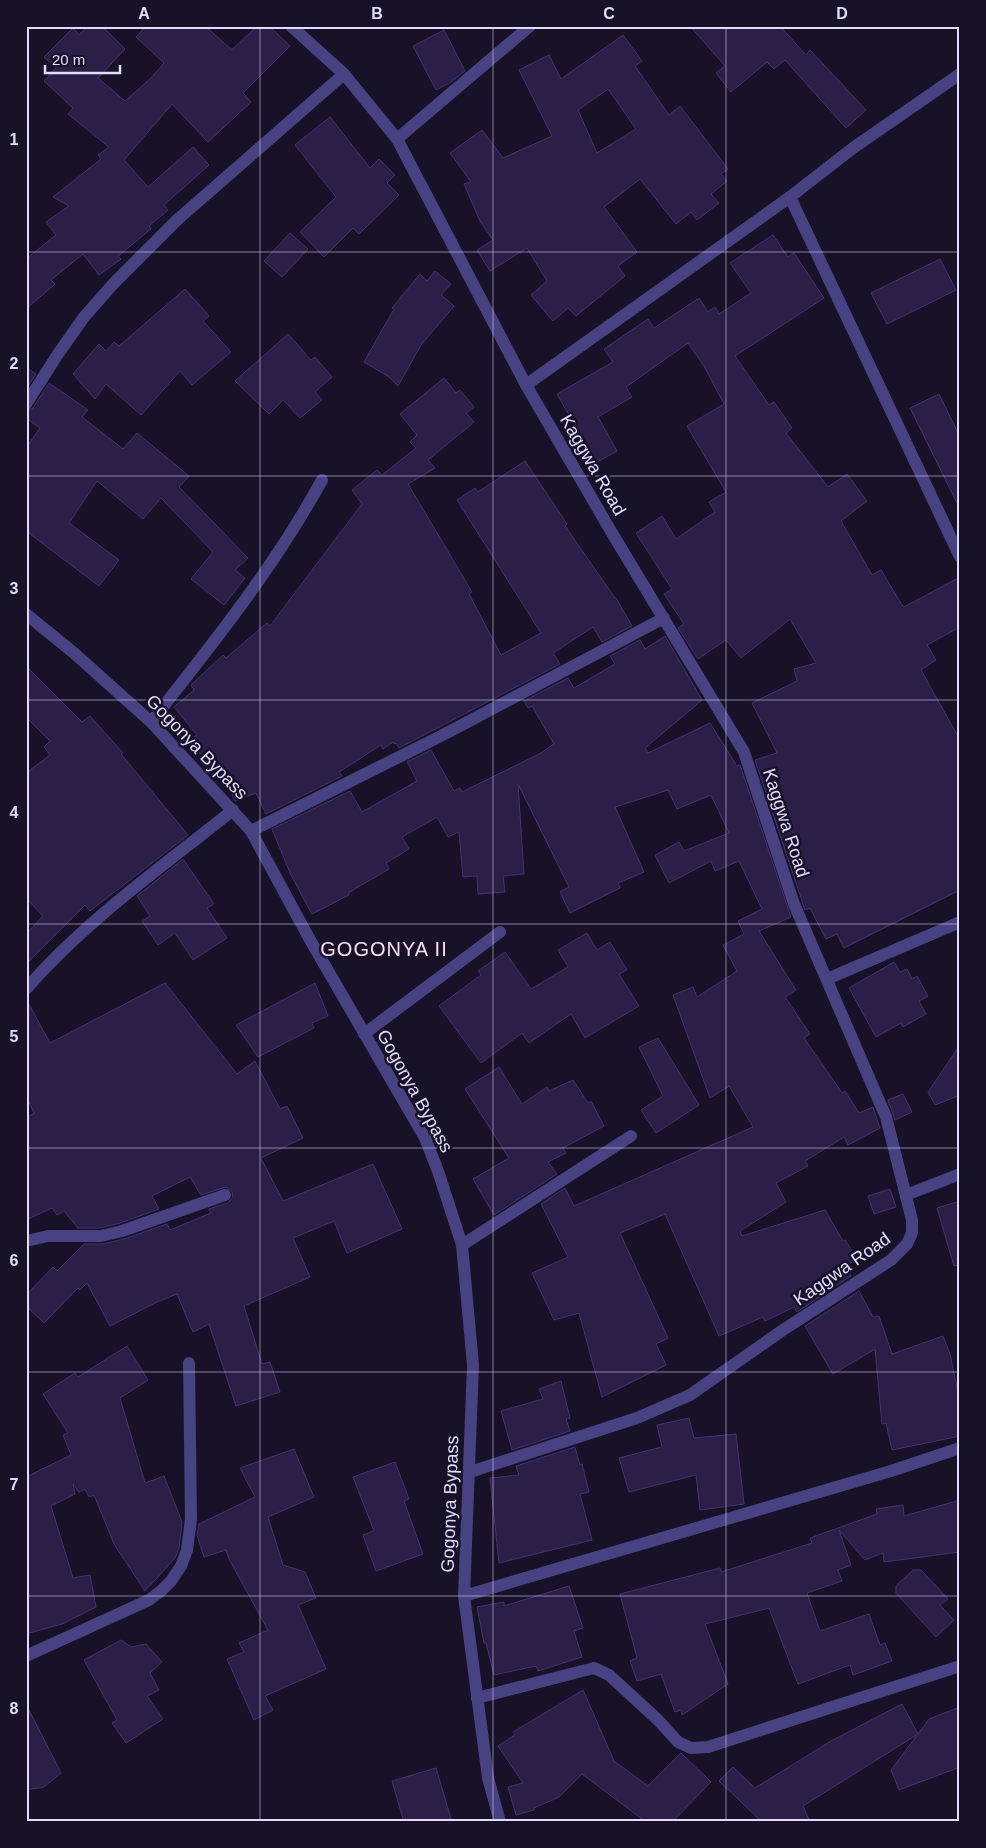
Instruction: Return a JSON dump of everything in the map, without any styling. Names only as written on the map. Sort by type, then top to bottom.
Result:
[{"type":"street","name":"Kaggwa Road","points":[[291,26],[344,74],[397,139],[526,385],[612,533],[744,752],[794,904],[886,1118],[912,1220],[912,1233],[907,1244],[891,1260],[783,1330],[690,1395],[637,1418],[470,1472]]},
{"type":"street","points":[[397,139],[530,26]]},
{"type":"street","points":[[26,404],[84,317],[115,282],[177,220],[344,74]]},
{"type":"street","points":[[526,385],[790,197],[853,148],[960,74]]},
{"type":"street","points":[[790,197],[960,557]]},
{"type":"street","points":[[151,722],[199,661],[261,576],[304,513],[322,480]]},
{"type":"street","name":"Gogonya Bypass","points":[[26,614],[151,722],[251,831],[309,938],[425,1138],[438,1171],[462,1245],[473,1365],[464,1596],[488,1778],[500,1822]]},
{"type":"street","points":[[251,831],[448,732],[664,618]]},
{"type":"street","points":[[26,989],[43,970],[108,909],[233,810]]},
{"type":"street","points":[[827,979],[960,922]]},
{"type":"street","points":[[364,1034],[500,932]]},
{"type":"street","points":[[462,1245],[631,1136]]},
{"type":"street","points":[[906,1195],[960,1174]]},
{"type":"street","points":[[26,1241],[48,1236],[101,1236],[122,1231],[225,1195]]},
{"type":"street","points":[[26,1656],[148,1600],[162,1591],[181,1566],[187,1550],[191,1519],[189,1363]]},
{"type":"street","points":[[464,1596],[891,1471],[960,1448]]},
{"type":"street","points":[[477,1698],[594,1668],[609,1675],[658,1720],[678,1742],[691,1748],[708,1747],[960,1666]]},
{"type":"building","points":[[88,26],[102,26],[125,49],[98,78],[125,101],[151,78],[164,63],[136,37],[146,26],[205,26],[232,50],[257,26],[269,26],[290,46],[243,93],[251,102],[208,142],[172,104],[124,160],[148,187],[193,147],[209,165],[164,205],[168,210],[149,226],[151,229],[118,256],[121,259],[99,275],[83,254],[51,280],[55,284],[26,309],[26,259],[56,235],[46,222],[69,206],[53,197],[101,159],[98,155],[109,147],[68,114],[73,108],[44,81],[56,68],[44,57],[73,28],[79,35]]},
{"type":"building","points":[[690,26],[780,26],[806,55],[810,50],[866,110],[846,128],[785,60],[774,69],[767,62],[731,92],[716,73],[725,66]]},
{"type":"building","points":[[444,30],[465,71],[451,82],[436,90],[413,46]]},
{"type":"building","points":[[623,35],[642,61],[635,66],[669,115],[680,106],[728,169],[721,174],[727,181],[711,194],[719,203],[697,220],[691,212],[676,224],[640,179],[604,207],[637,252],[618,266],[625,276],[576,316],[568,308],[553,321],[531,295],[547,281],[527,248],[490,271],[477,250],[493,240],[480,221],[464,184],[471,182],[450,153],[482,130],[503,158],[552,136],[519,70],[549,55],[561,79]],"holes":[[[608,89],[636,129],[597,153],[578,110]]]},
{"type":"building","points":[[330,117],[370,168],[379,159],[395,175],[387,183],[399,195],[359,234],[353,228],[324,257],[300,232],[336,197],[295,145]]},
{"type":"building","points":[[290,233],[308,249],[282,277],[264,261]]},
{"type":"building","points":[[773,235],[788,257],[794,253],[824,298],[735,356],[769,405],[774,402],[792,428],[786,433],[828,487],[847,474],[867,501],[841,521],[872,575],[881,570],[904,607],[960,577],[960,627],[927,645],[936,660],[921,670],[960,740],[960,890],[844,948],[837,934],[826,939],[810,908],[805,910],[755,760],[777,753],[752,703],[797,681],[794,669],[816,663],[790,619],[741,658],[726,640],[698,659],[678,628],[684,624],[664,594],[672,589],[636,533],[662,516],[676,539],[715,512],[709,502],[726,492],[687,426],[724,404],[704,366],[688,343],[626,387],[632,397],[598,417],[617,451],[592,465],[575,433],[578,431],[557,394],[613,362],[604,349],[648,319],[654,328],[699,298],[708,312],[715,307],[719,314],[751,293],[730,263]]},
{"type":"building","points":[[940,259],[956,290],[887,324],[871,293]]},
{"type":"building","points":[[435,271],[451,284],[441,295],[454,306],[421,345],[398,386],[389,377],[364,362],[394,309],[392,308],[420,274],[427,281]]},
{"type":"building","points":[[185,289],[209,316],[203,321],[231,352],[192,385],[180,371],[141,415],[106,384],[95,399],[73,374],[99,344],[106,351],[114,342],[119,346]]},
{"type":"building","points":[[288,334],[311,360],[315,357],[332,377],[315,392],[322,400],[300,418],[283,400],[269,414],[235,381]]},
{"type":"building","points":[[26,367],[36,374],[26,389]]},
{"type":"building","points":[[444,378],[456,393],[460,390],[474,407],[466,413],[474,422],[428,460],[435,468],[408,484],[472,592],[469,594],[501,655],[541,633],[457,500],[475,488],[478,492],[525,461],[567,524],[565,526],[616,598],[632,626],[602,642],[593,627],[553,653],[560,664],[399,748],[393,742],[383,749],[381,745],[339,772],[342,776],[266,814],[256,793],[235,801],[220,768],[213,772],[190,739],[197,735],[174,707],[194,690],[191,685],[223,655],[226,658],[267,623],[270,626],[362,504],[352,490],[377,470],[382,475],[416,448],[410,442],[417,435],[400,414]]},
{"type":"building","points":[[49,383],[88,410],[82,417],[123,449],[137,433],[189,476],[179,487],[248,558],[235,570],[245,578],[224,605],[191,579],[213,552],[161,498],[143,519],[97,481],[69,523],[119,560],[99,586],[26,531],[26,448],[40,428],[26,418],[26,412],[33,408]]},
{"type":"building","points":[[939,394],[960,437],[960,509],[910,408]]},
{"type":"building","points":[[665,636],[702,700],[645,748],[648,753],[710,723],[737,766],[740,765],[791,917],[759,931],[796,990],[785,997],[810,1034],[804,1038],[842,1093],[845,1091],[859,1113],[873,1107],[880,1128],[848,1145],[844,1137],[805,1161],[808,1166],[776,1183],[786,1202],[740,1231],[742,1236],[825,1210],[843,1241],[845,1240],[857,1259],[846,1266],[851,1276],[797,1312],[794,1307],[765,1321],[763,1317],[719,1336],[665,1214],[620,1233],[668,1338],[656,1344],[666,1365],[602,1397],[579,1313],[554,1320],[532,1273],[568,1257],[541,1204],[565,1188],[574,1206],[753,1127],[729,1086],[710,1098],[673,995],[693,987],[697,997],[737,971],[723,945],[744,934],[738,921],[762,909],[739,861],[715,871],[711,861],[669,883],[655,855],[679,842],[684,851],[729,833],[711,795],[677,809],[668,790],[615,807],[644,872],[618,883],[620,888],[570,913],[560,892],[569,887],[518,784],[524,874],[503,876],[505,892],[478,894],[477,876],[463,877],[459,832],[448,837],[437,817],[402,837],[409,849],[386,863],[389,869],[348,893],[349,895],[312,914],[291,875],[272,829],[350,791],[362,812],[417,781],[407,762],[431,750],[454,791],[460,788],[462,792],[541,753],[554,744],[532,706],[528,708],[524,701],[568,678],[574,688],[615,664],[610,656],[640,640],[645,649]]},
{"type":"building","points":[[26,666],[82,722],[90,716],[123,753],[121,754],[188,835],[90,911],[85,905],[26,964],[26,934],[43,916],[26,898],[26,773],[50,755],[44,747],[50,741],[26,717]]},
{"type":"building","points":[[183,859],[214,904],[207,908],[227,938],[193,960],[175,933],[158,945],[142,921],[150,916],[137,896]]},
{"type":"building","points":[[587,933],[597,950],[610,942],[627,970],[619,974],[639,1006],[585,1038],[571,1014],[529,1043],[522,1033],[481,1063],[439,1006],[481,975],[478,971],[505,952],[531,989],[568,967],[558,950]]},
{"type":"building","points":[[894,962],[900,972],[907,969],[912,979],[917,976],[928,996],[919,1001],[926,1014],[903,1027],[901,1023],[876,1037],[849,988]]},
{"type":"building","points":[[165,983],[237,1074],[255,1061],[280,1109],[287,1106],[303,1138],[261,1158],[283,1201],[373,1164],[402,1229],[347,1253],[334,1221],[293,1238],[310,1277],[244,1306],[262,1364],[270,1362],[280,1392],[236,1406],[209,1324],[193,1332],[177,1294],[110,1326],[87,1283],[80,1290],[78,1288],[44,1323],[26,1306],[26,1295],[53,1267],[57,1271],[84,1244],[103,1244],[124,1239],[167,1224],[170,1230],[211,1213],[209,1209],[228,1203],[233,1197],[232,1192],[226,1187],[201,1195],[190,1177],[152,1196],[159,1209],[120,1223],[100,1228],[78,1228],[64,1211],[57,1215],[52,1208],[26,1220],[26,1118],[34,1113],[26,1096],[26,999],[50,1043]]},
{"type":"building","points":[[315,983],[328,1016],[312,1023],[314,1028],[258,1057],[236,1025]]},
{"type":"building","points":[[658,1038],[699,1105],[656,1133],[641,1110],[663,1096],[639,1047]]},
{"type":"building","points":[[960,1045],[960,1095],[935,1105],[928,1092]]},
{"type":"building","points":[[499,1067],[522,1104],[547,1087],[549,1091],[573,1080],[588,1103],[591,1101],[604,1126],[563,1148],[566,1153],[548,1162],[557,1174],[494,1215],[473,1179],[509,1158],[465,1089]]},
{"type":"building","points":[[903,1094],[912,1112],[895,1120],[888,1100]]},
{"type":"building","points":[[890,1189],[896,1207],[874,1214],[868,1196]]},
{"type":"building","points":[[960,1201],[960,1265],[954,1266],[937,1208]]},
{"type":"building","points":[[859,1291],[873,1317],[879,1316],[892,1354],[943,1336],[950,1354],[957,1388],[960,1388],[960,1436],[892,1450],[886,1423],[882,1424],[875,1349],[833,1374],[805,1326]]},
{"type":"building","points":[[127,1346],[148,1380],[120,1398],[145,1483],[164,1476],[182,1522],[179,1548],[175,1558],[145,1591],[114,1544],[94,1495],[89,1497],[85,1489],[79,1492],[73,1484],[75,1494],[51,1506],[73,1578],[90,1575],[96,1607],[62,1624],[26,1634],[26,1477],[71,1455],[63,1435],[68,1433],[43,1394],[75,1373],[78,1377]]},
{"type":"building","points":[[561,1381],[570,1418],[566,1419],[570,1431],[512,1450],[501,1411],[543,1399],[539,1389]]},
{"type":"building","points":[[689,1418],[694,1438],[736,1434],[744,1504],[700,1510],[696,1475],[629,1492],[619,1458],[662,1447],[657,1425]]},
{"type":"building","points":[[575,1447],[580,1465],[582,1464],[589,1492],[580,1494],[592,1540],[499,1563],[490,1478],[519,1475],[516,1466]]},
{"type":"building","points":[[294,1449],[314,1497],[268,1517],[283,1565],[305,1572],[316,1598],[298,1605],[326,1669],[265,1696],[273,1710],[254,1720],[227,1659],[244,1652],[239,1643],[268,1630],[229,1559],[226,1550],[204,1557],[197,1535],[199,1524],[255,1497],[240,1468]]},
{"type":"building","points":[[395,1462],[409,1499],[404,1501],[423,1554],[376,1571],[363,1535],[374,1531],[353,1477]]},
{"type":"building","points":[[960,1500],[960,1552],[884,1562],[883,1553],[865,1560],[839,1530],[851,1565],[838,1570],[842,1581],[807,1593],[820,1631],[869,1614],[880,1645],[885,1643],[892,1661],[853,1675],[850,1665],[798,1684],[769,1608],[705,1624],[728,1684],[682,1715],[681,1710],[675,1712],[661,1674],[637,1681],[630,1661],[637,1658],[620,1594],[720,1568],[721,1572],[812,1543],[810,1538],[877,1514],[876,1509],[903,1505],[904,1516]]},
{"type":"building","points":[[913,1570],[921,1570],[948,1599],[940,1605],[954,1620],[936,1637],[896,1593],[896,1586]]},
{"type":"building","points":[[569,1586],[583,1628],[574,1631],[582,1657],[538,1671],[536,1666],[494,1675],[486,1643],[484,1643],[477,1607],[504,1602],[504,1606]]},
{"type":"building","points":[[121,1640],[131,1647],[146,1644],[162,1662],[150,1673],[159,1690],[147,1696],[163,1719],[126,1743],[112,1723],[117,1720],[84,1660]]},
{"type":"building","points":[[583,1690],[614,1761],[648,1786],[681,1753],[711,1782],[672,1822],[646,1822],[582,1774],[559,1797],[534,1808],[534,1810],[516,1815],[508,1787],[523,1783],[498,1746],[515,1735],[513,1732]]},
{"type":"building","points":[[26,1704],[61,1773],[44,1787],[26,1790]]},
{"type":"building","points":[[902,1704],[918,1734],[803,1806],[810,1822],[762,1822],[719,1781],[733,1767],[755,1788],[831,1741]]},
{"type":"building","points":[[960,1707],[960,1767],[899,1790],[891,1770],[929,1719]]},
{"type":"building","points":[[436,1768],[452,1822],[404,1822],[392,1781]]},
{"type":"district","name":"GOGONYA II","points":[[384,949]]}]
